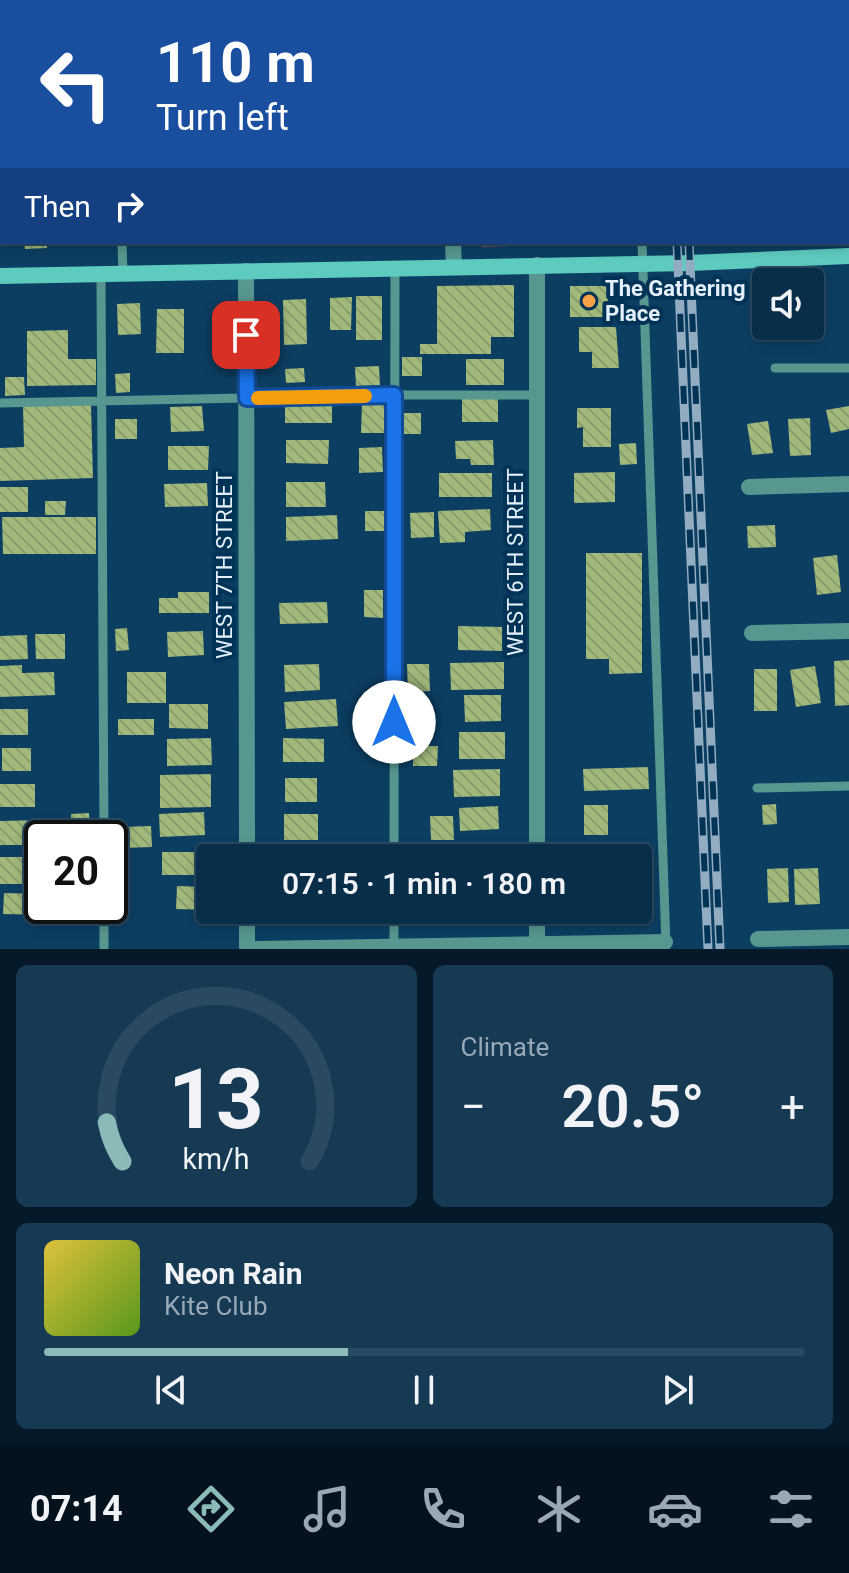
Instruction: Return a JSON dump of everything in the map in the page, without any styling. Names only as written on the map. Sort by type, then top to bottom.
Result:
[{"type":"street","points":[[453,244],[454,267]]},
{"type":"street","points":[[0,276],[849,256]]},
{"type":"street","name":"WEST 6TH STREET","points":[[537,265],[537,844]]},
{"type":"street","name":"WEST 7TH STREET","points":[[246,271],[247,844]]},
{"type":"street","points":[[749,487],[849,484]]},
{"type":"street","points":[[752,633],[849,631]]},
{"type":"street","points":[[247,924],[247,949]]},
{"type":"street","points":[[537,924],[537,946]]},
{"type":"street","points":[[758,939],[849,937]]},
{"type":"street","points":[[257,949],[666,945]]},
{"type":"lane","points":[[122,244],[123,274]]},
{"type":"lane","points":[[642,244],[666,945]]},
{"type":"lane","points":[[394,844],[395,268]]},
{"type":"lane","points":[[101,275],[104,820]]},
{"type":"lane","points":[[775,368],[849,368]]},
{"type":"lane","points":[[0,403],[537,395]]},
{"type":"lane","points":[[757,788],[849,786]]},
{"type":"lane","points":[[104,924],[104,949]]},
{"type":"lane","points":[[394,924],[394,948]]},
{"type":"shaded area","points":[[482,244],[570,244],[482,247]]},
{"type":"building","points":[[24,244],[46,244],[47,248],[25,249]]},
{"type":"building","points":[[514,285],[514,337],[491,337],[491,354],[420,354],[420,344],[437,344],[437,286]]},
{"type":"building","name":"The Gathering Place","points":[[570,286],[608,286],[608,317],[570,317]]},
{"type":"building","points":[[356,296],[382,296],[382,340],[356,340]]},
{"type":"building","points":[[352,297],[351,330],[330,330],[330,298]]},
{"type":"building","points":[[306,299],[307,344],[284,345],[283,300]]},
{"type":"building","points":[[140,303],[141,334],[118,335],[117,304]]},
{"type":"building","points":[[157,309],[184,309],[184,353],[156,353]]},
{"type":"building","points":[[579,327],[616,327],[619,368],[592,368],[592,352],[579,352]]},
{"type":"building","points":[[68,330],[68,359],[96,359],[96,385],[27,386],[27,331]]},
{"type":"building","points":[[402,357],[422,357],[422,376],[402,376]]},
{"type":"building","points":[[466,359],[504,359],[504,385],[466,385]]},
{"type":"building","points":[[379,366],[380,385],[356,386],[355,367]]},
{"type":"building","points":[[304,368],[305,382],[286,383],[285,369]]},
{"type":"building","points":[[130,373],[130,392],[116,393],[115,374]]},
{"type":"building","points":[[5,377],[24,377],[25,395],[5,396]]},
{"type":"building","points":[[462,398],[498,398],[498,422],[462,422]]},
{"type":"building","points":[[285,403],[332,403],[332,423],[285,423]]},
{"type":"building","points":[[362,403],[387,403],[387,433],[361,433]]},
{"type":"building","points":[[91,404],[93,478],[0,481],[0,448],[24,447],[23,406]]},
{"type":"building","points":[[202,406],[204,431],[171,432],[170,407]]},
{"type":"building","points":[[849,406],[849,429],[831,433],[826,410]]},
{"type":"building","points":[[577,408],[611,408],[611,447],[583,447],[583,427],[577,428]]},
{"type":"building","points":[[402,413],[421,413],[421,434],[402,434]]},
{"type":"building","points":[[810,418],[811,455],[790,456],[788,419]]},
{"type":"building","points":[[115,419],[137,419],[137,439],[115,439]]},
{"type":"building","points":[[768,421],[773,453],[752,455],[747,424]]},
{"type":"building","points":[[286,440],[329,440],[328,464],[286,463]]},
{"type":"building","points":[[493,440],[494,465],[471,465],[470,459],[456,459],[455,441]]},
{"type":"building","points":[[636,443],[637,464],[620,465],[619,444]]},
{"type":"building","points":[[168,446],[209,446],[208,470],[168,470]]},
{"type":"building","points":[[382,447],[383,472],[359,473],[359,448]]},
{"type":"building","points":[[615,472],[615,502],[574,503],[574,473]]},
{"type":"building","points":[[439,473],[492,473],[492,497],[439,497]]},
{"type":"building","points":[[286,482],[325,482],[326,507],[286,507]]},
{"type":"building","points":[[207,483],[208,506],[165,507],[164,484]]},
{"type":"building","points":[[0,487],[28,487],[28,512],[0,512]]},
{"type":"building","points":[[45,501],[66,501],[65,515],[45,515]]},
{"type":"building","points":[[490,509],[491,530],[465,532],[465,542],[440,543],[438,511]]},
{"type":"building","points":[[365,511],[384,511],[384,531],[365,531]]},
{"type":"building","points":[[434,512],[434,537],[411,538],[410,513]]},
{"type":"building","points":[[337,515],[338,539],[286,541],[286,517]]},
{"type":"building","points":[[2,517],[96,517],[96,554],[3,554]]},
{"type":"building","points":[[775,525],[776,547],[748,548],[747,526]]},
{"type":"building","points":[[586,553],[642,553],[642,673],[609,674],[609,659],[586,659]]},
{"type":"building","points":[[837,555],[841,592],[817,595],[813,558]]},
{"type":"building","points":[[364,590],[383,590],[383,618],[364,617]]},
{"type":"building","points":[[178,592],[209,592],[209,613],[159,613],[159,598],[178,598]]},
{"type":"building","points":[[327,602],[328,623],[280,624],[279,603]]},
{"type":"building","points":[[458,626],[502,627],[502,651],[458,650]]},
{"type":"building","points":[[127,628],[129,650],[116,651],[115,629]]},
{"type":"building","points":[[203,631],[204,655],[168,657],[167,632]]},
{"type":"building","points":[[35,634],[65,634],[65,659],[36,659]]},
{"type":"building","points":[[27,635],[28,659],[0,660],[0,636]]},
{"type":"building","points":[[849,660],[849,705],[835,706],[834,661]]},
{"type":"building","points":[[504,662],[504,689],[451,690],[450,663]]},
{"type":"building","points":[[319,664],[320,690],[285,692],[284,665]]},
{"type":"building","points":[[407,664],[429,664],[430,691],[408,692]]},
{"type":"building","points":[[22,665],[22,673],[54,672],[55,695],[0,697],[0,666]]},
{"type":"building","points":[[815,666],[821,703],[796,707],[790,670]]},
{"type":"building","points":[[754,669],[777,669],[777,711],[754,711]]},
{"type":"building","points":[[127,672],[166,672],[166,703],[127,703]]},
{"type":"building","points":[[464,695],[501,695],[501,721],[465,722]]},
{"type":"building","points":[[336,699],[338,726],[286,729],[284,702]]},
{"type":"building","points":[[169,704],[208,704],[208,729],[169,728]]},
{"type":"building","points":[[0,709],[28,709],[28,735],[0,735]]},
{"type":"building","points":[[118,719],[154,719],[154,735],[118,735]]},
{"type":"building","points":[[459,732],[505,732],[505,759],[459,759]]},
{"type":"building","points":[[211,738],[212,765],[167,766],[167,739]]},
{"type":"building","points":[[283,738],[324,739],[324,762],[283,762]]},
{"type":"building","points":[[413,746],[438,746],[437,766],[413,766]]},
{"type":"building","points":[[2,748],[31,748],[31,771],[2,771]]},
{"type":"building","points":[[648,767],[649,789],[584,791],[583,769]]},
{"type":"building","points":[[500,769],[500,796],[454,797],[453,770]]},
{"type":"building","points":[[211,774],[211,807],[160,808],[160,775]]},
{"type":"building","points":[[285,778],[317,778],[317,802],[285,802]]},
{"type":"building","points":[[0,784],[35,784],[35,807],[0,807]]},
{"type":"building","points":[[776,804],[777,824],[763,825],[762,805]]},
{"type":"building","points":[[584,805],[608,805],[608,835],[584,835]]},
{"type":"building","points":[[498,806],[499,829],[460,831],[459,808]]},
{"type":"building","points":[[204,812],[205,835],[160,837],[159,814]]},
{"type":"building","points":[[89,813],[89,820],[71,820],[71,814]]},
{"type":"building","points":[[284,814],[318,814],[318,840],[284,840]]},
{"type":"building","points":[[430,816],[453,816],[454,840],[431,840]]},
{"type":"building","points":[[24,820],[24,845],[0,845],[0,821]]},
{"type":"building","points":[[151,826],[152,847],[128,848],[128,827]]},
{"type":"building","points":[[162,852],[196,852],[196,875],[162,875]]},
{"type":"building","points":[[0,857],[24,857],[24,884],[0,884]]},
{"type":"building","points":[[788,868],[789,902],[768,903],[767,869]]},
{"type":"building","points":[[818,868],[820,904],[795,905],[794,869]]},
{"type":"building","points":[[177,886],[196,887],[196,910],[176,909]]},
{"type":"building","points":[[4,893],[24,894],[24,914],[3,914]]},
{"type":"railway","points":[[677,244],[708,949]]},
{"type":"railway","points":[[689,244],[720,949]]},
{"type":"slow traffic","points":[[258,398],[365,396]]},
{"type":"place","name":"The Gathering Place","points":[[589,301]]},
{"type":"route","points":[[246,335],[247,398],[394,395],[394,722]]}]
